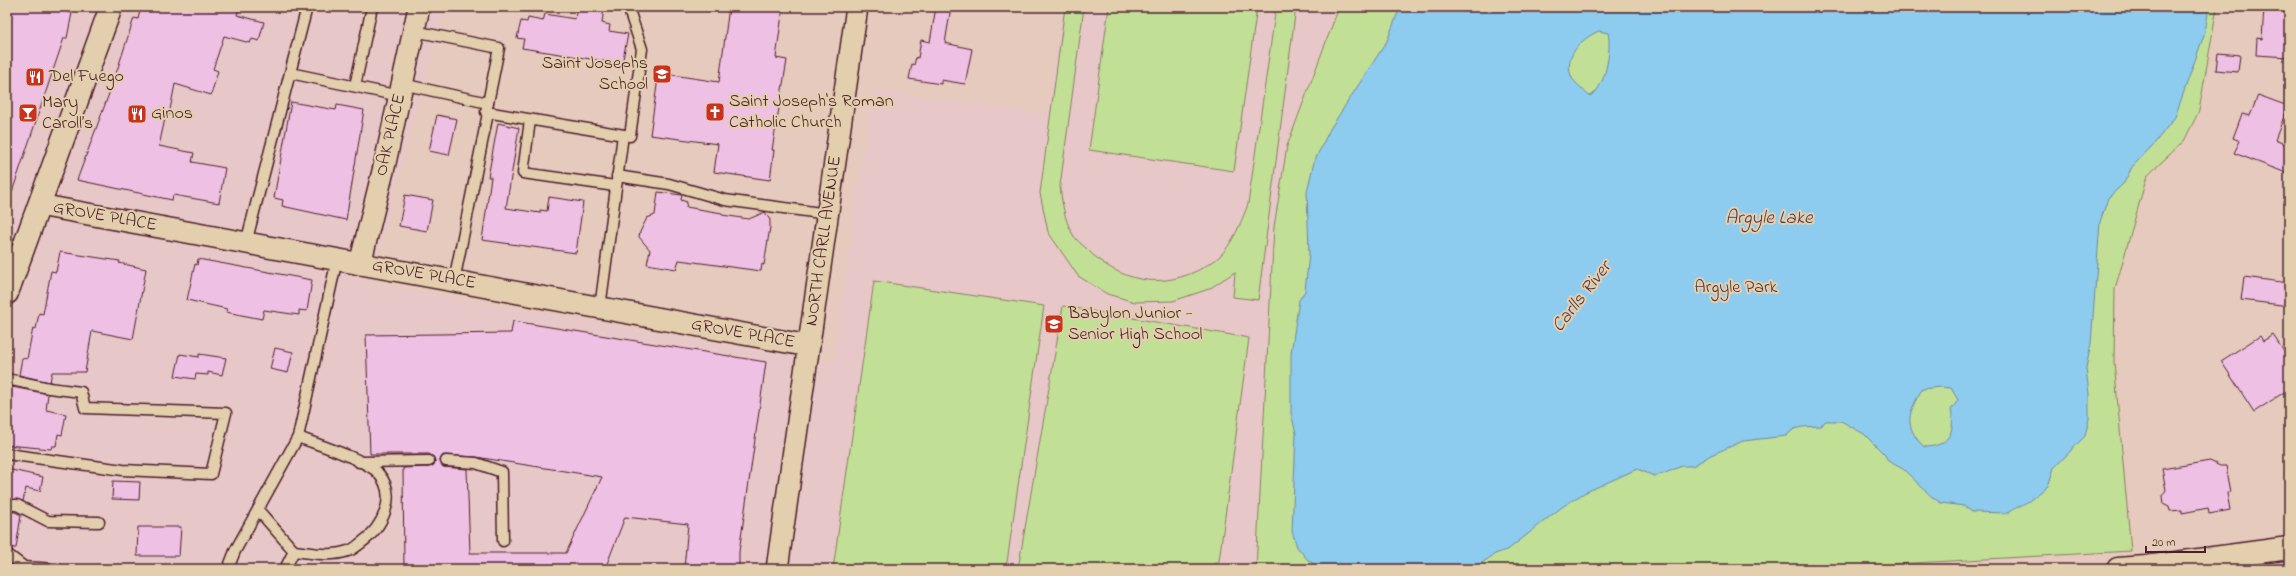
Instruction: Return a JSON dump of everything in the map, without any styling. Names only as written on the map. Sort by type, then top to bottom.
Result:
[{"type":"main road","points":[[7,293],[111,7]]},
{"type":"main road","points":[[2118,569],[2146,567],[2289,548]]},
{"type":"street","name":"OAK PLACE","points":[[360,264],[419,7]]},
{"type":"street","name":"NORTH CARLL AVENUE","points":[[777,569],[857,7]]},
{"type":"street","name":"GROVE PLACE","points":[[39,206],[809,346]]},
{"type":"lane","points":[[246,243],[307,7]]},
{"type":"lane","points":[[355,86],[372,7]]},
{"type":"lane","points":[[290,73],[355,86],[401,90],[488,108],[530,120],[630,136],[642,49],[628,7]]},
{"type":"lane","points":[[414,31],[499,48],[454,281]]},
{"type":"lane","points":[[530,120],[523,173],[669,184],[725,200],[828,214]]},
{"type":"lane","points":[[600,308],[623,135]]},
{"type":"lane","points":[[228,569],[235,551],[259,511],[298,437],[337,259]]},
{"type":"lane","points":[[7,379],[49,388],[81,392],[85,408],[226,413],[211,474],[122,470],[7,454]]},
{"type":"lane","points":[[259,511],[294,551],[326,555],[350,551],[373,534],[386,514],[388,490],[378,473],[359,462],[298,437]]},
{"type":"lane","points":[[359,462],[429,460]]},
{"type":"lane","points":[[446,460],[476,463],[502,472],[504,541]]},
{"type":"lane","points":[[7,505],[17,505],[48,521],[99,522]]},
{"type":"lane","points":[[285,569],[294,551]]},
{"type":"lane","points":[[7,554],[24,567],[57,569]]},
{"type":"shaded area","name":"Babylon Junior - Senior High School","points":[[7,7],[452,7],[444,10],[369,284],[833,363],[873,90],[1047,115],[1063,7],[1339,7],[1287,146],[1274,227],[1256,569],[7,569]]},
{"type":"green space","points":[[1065,7],[1084,7],[1060,186],[1067,222],[1078,241],[1099,260],[1112,269],[1142,279],[1157,280],[1173,279],[1188,274],[1216,260],[1224,251],[1236,232],[1248,204],[1276,7],[1296,7],[1258,300],[1233,297],[1235,272],[1209,289],[1173,301],[1135,302],[1107,294],[1078,276],[1048,232],[1040,193]]},
{"type":"green space","points":[[1109,7],[1257,7],[1234,171],[1089,150]]},
{"type":"green space","name":"Argyle Lake","points":[[1339,7],[2217,7],[2199,111],[2184,141],[2147,176],[2115,289],[2114,362],[2131,551],[1805,569],[1256,569],[1274,227],[1287,146]]},
{"type":"green space","points":[[874,281],[1044,306],[1006,569],[833,569]]},
{"type":"green space","points":[[1063,306],[1249,338],[1219,561],[1209,569],[1018,569]]},
{"type":"water","name":"Argyle Lake","points":[[1400,7],[2209,7],[2205,32],[2175,117],[2154,144],[2132,167],[2124,183],[2108,198],[2100,222],[2091,344],[2086,368],[2089,394],[2089,419],[2085,436],[2054,468],[2048,486],[2029,501],[2007,513],[1972,512],[1964,506],[1941,503],[1932,497],[1903,469],[1888,461],[1885,455],[1864,434],[1841,421],[1826,421],[1820,426],[1794,429],[1786,436],[1743,441],[1711,455],[1693,466],[1682,466],[1663,474],[1654,476],[1637,469],[1584,493],[1562,507],[1509,549],[1495,554],[1473,569],[1322,569],[1308,560],[1297,547],[1292,531],[1296,433],[1291,414],[1291,353],[1299,300],[1305,291],[1309,254],[1307,191],[1314,162],[1330,129],[1387,41]],"holes":[[[1599,31],[1608,33],[1608,58],[1606,69],[1599,87],[1595,93],[1589,96],[1572,78],[1570,63],[1575,49],[1580,43]],[[1940,387],[1951,388],[1958,400],[1951,410],[1951,431],[1948,437],[1939,444],[1924,447],[1917,439],[1910,426],[1911,413],[1922,389]]]},
{"type":"building","points":[[7,7],[46,7],[72,13],[67,38],[64,38],[10,198],[7,197]]},
{"type":"building","points":[[141,7],[239,7],[237,15],[264,22],[259,41],[252,39],[250,43],[224,36],[213,69],[218,71],[211,95],[175,84],[169,115],[166,114],[159,146],[194,153],[192,162],[225,168],[219,203],[173,195],[172,200],[77,180],[113,83],[134,18],[138,19]]},
{"type":"building","points":[[577,7],[604,7],[602,23],[610,25],[609,31],[628,34],[622,64],[522,48],[524,39],[517,38],[521,21],[527,22],[528,18],[543,21],[545,14],[575,19]]},
{"type":"building","name":"Saint Joseph's Roman Catholic Church","points":[[729,7],[783,7],[776,58],[787,60],[772,150],[774,150],[770,180],[714,172],[718,144],[650,135],[658,78],[666,79],[666,74],[719,82]]},
{"type":"building","points":[[936,7],[951,7],[945,43],[972,49],[965,84],[941,80],[941,84],[909,79],[912,64],[914,65],[916,57],[918,58],[921,40],[930,42]]},
{"type":"building","points":[[2264,7],[2289,7],[2289,57],[2256,55],[2257,38],[2262,39]]},
{"type":"building","points":[[2218,53],[2240,55],[2238,72],[2216,70]]},
{"type":"building","points":[[2258,95],[2288,106],[2275,140],[2289,146],[2289,174],[2234,153],[2240,141],[2233,138],[2242,114],[2250,116]]},
{"type":"building","points":[[291,102],[336,110],[337,105],[364,110],[346,220],[282,206],[283,200],[274,198]]},
{"type":"building","points":[[437,115],[457,119],[449,155],[429,151]]},
{"type":"building","points":[[498,123],[519,128],[506,208],[540,213],[540,210],[547,211],[549,197],[583,202],[576,253],[482,240],[491,177],[488,177]]},
{"type":"building","points":[[658,192],[682,195],[681,200],[687,202],[686,207],[722,213],[722,215],[749,219],[765,212],[770,220],[770,227],[764,265],[762,264],[761,271],[679,260],[676,269],[647,264],[650,250],[639,237],[647,218],[655,215]]},
{"type":"building","points":[[405,195],[433,200],[427,231],[399,226]]},
{"type":"building","points":[[60,252],[120,261],[119,263],[146,269],[133,339],[92,331],[85,372],[52,372],[50,382],[19,375],[22,358],[27,359],[33,328],[36,329],[39,313],[43,314],[51,271],[56,272]]},
{"type":"building","points":[[198,259],[312,280],[307,311],[299,310],[299,315],[264,310],[262,319],[226,312],[227,309],[187,300],[195,264],[197,265]]},
{"type":"building","points":[[2244,277],[2289,283],[2289,306],[2241,300]]},
{"type":"building","points":[[513,321],[766,362],[739,552],[739,569],[684,569],[688,524],[625,517],[605,569],[404,569],[403,468],[429,467],[434,464],[435,461],[429,454],[370,454],[366,335],[511,333]],"holes":[[[443,455],[476,457],[602,477],[566,553],[470,553],[467,469],[443,467],[440,461]]]},
{"type":"building","points":[[2273,335],[2289,359],[2289,389],[2254,412],[2221,361],[2260,336],[2263,341]]},
{"type":"building","points":[[275,348],[293,352],[288,373],[270,369]]},
{"type":"building","points":[[180,354],[199,357],[199,354],[226,358],[222,375],[208,372],[208,375],[196,374],[195,379],[175,376]]},
{"type":"building","points":[[7,386],[48,394],[46,410],[66,414],[62,435],[58,434],[56,446],[52,446],[51,449],[7,445]]},
{"type":"building","points":[[2210,461],[2220,466],[2226,466],[2231,492],[2227,493],[2230,510],[2209,514],[2208,508],[2182,513],[2182,510],[2170,511],[2169,507],[2163,504],[2162,496],[2166,490],[2162,469]]},
{"type":"building","points":[[7,469],[43,477],[40,491],[26,488],[23,501],[7,498]]},
{"type":"building","points":[[113,481],[140,482],[139,500],[112,499]]},
{"type":"building","points":[[7,512],[15,512],[21,515],[16,548],[7,548]]},
{"type":"building","points":[[138,527],[181,527],[179,556],[137,556]]},
{"type":"place","name":"Saint Josephs School","points":[[662,74]]},
{"type":"place","name":"Del Fuego","points":[[35,77]]},
{"type":"place","name":"Saint Joseph's Roman Catholic Church","points":[[715,112]]},
{"type":"place","name":"Mary Caroll’s","points":[[28,113]]},
{"type":"place","name":"Ginos","points":[[137,114]]},
{"type":"place","name":"Babylon Junior - Senior High School","points":[[1054,324]]},
{"type":"park label","name":"Argyle Park","points":[[1736,288]]},
{"type":"water label","name":"Carlls River","points":[[1582,297]]}]
